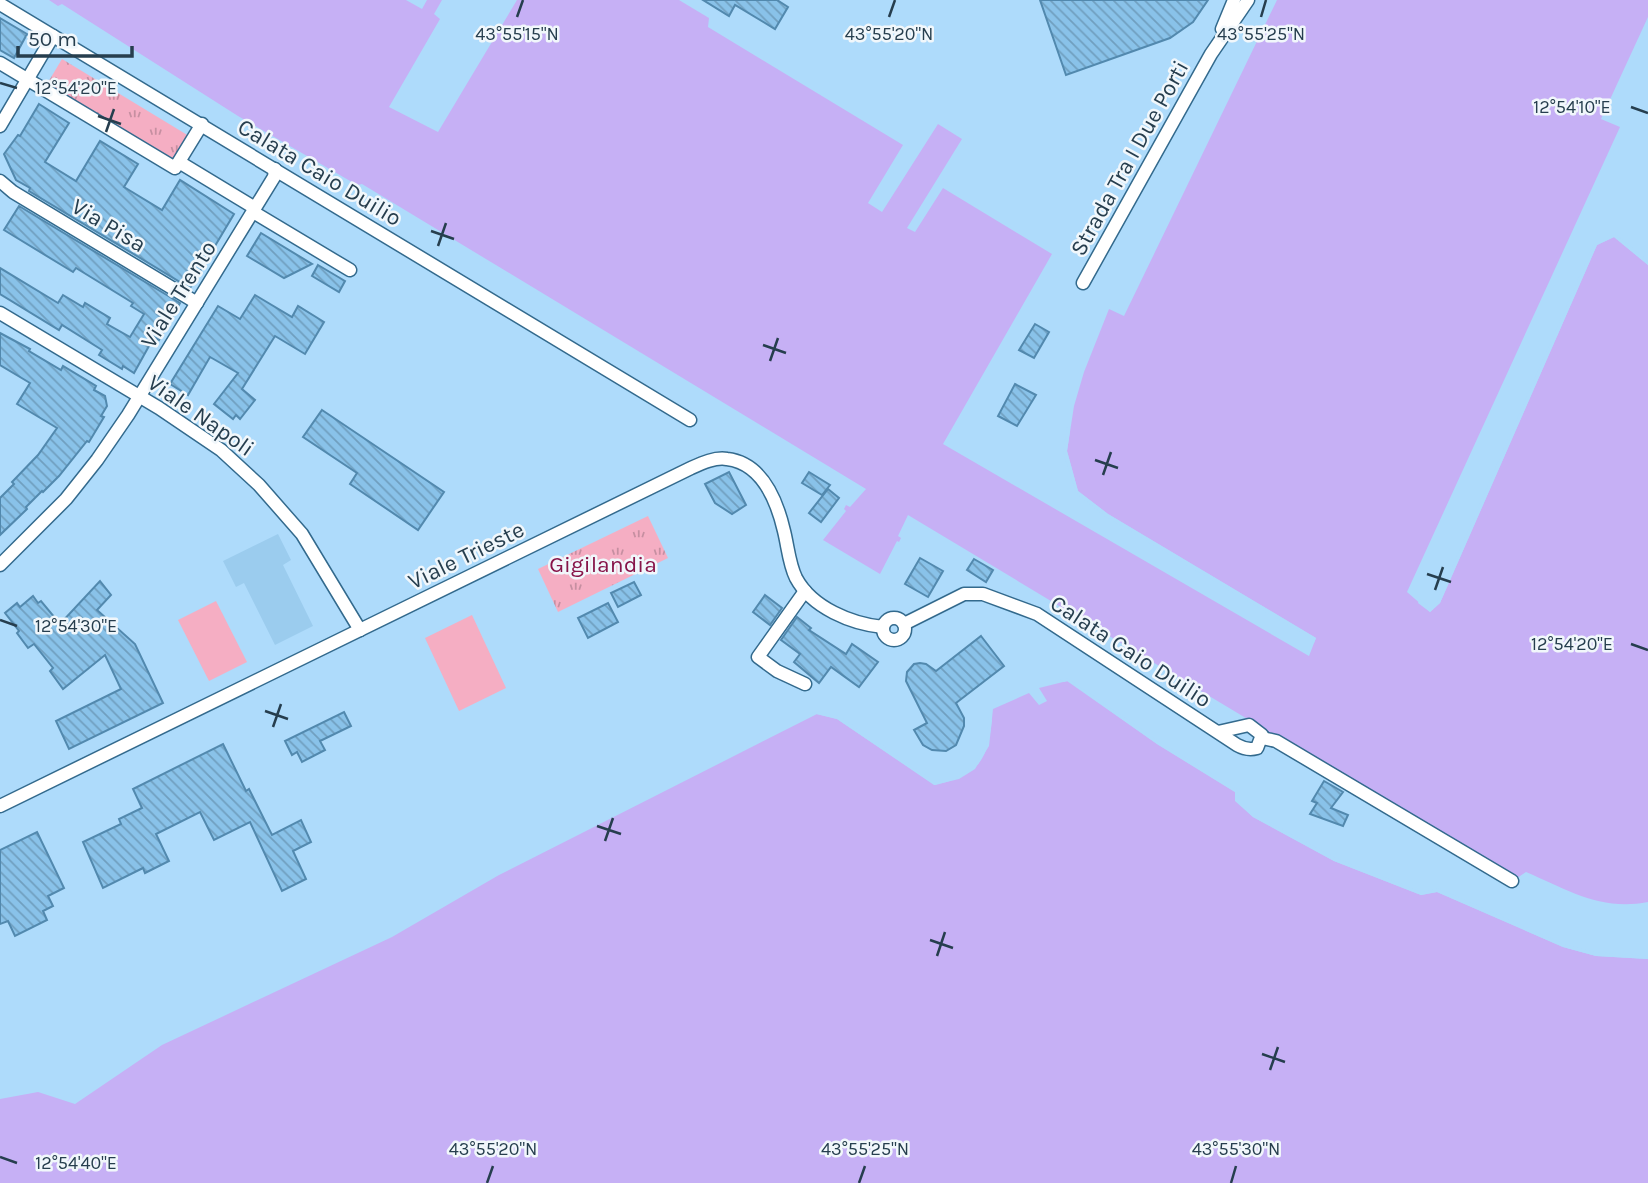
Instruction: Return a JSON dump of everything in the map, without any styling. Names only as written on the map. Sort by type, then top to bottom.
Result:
[{"type":"street","name":"Strada Tra I Due Porti","points":[[1211,54],[1234,0]]},
{"type":"street","name":"Strada Tra I Due Porti","points":[[1083,282],[1211,54],[1248,0]]},
{"type":"street","name":"Calata Caio Duilio","points":[[0,5],[202,124],[690,420]]},
{"type":"street","points":[[0,126],[53,36]]},
{"type":"street","points":[[0,63],[175,169],[202,124]]},
{"type":"street","points":[[179,162],[350,270]]},
{"type":"street","name":"Viale Trento","points":[[0,565],[66,499],[97,460],[140,397],[274,177],[275,169]]},
{"type":"street","name":"Via Pisa","points":[[0,181],[13,192],[197,303]]},
{"type":"street","name":"Viale Napoli","points":[[0,313],[140,397],[221,450],[259,485],[302,534],[360,630]]},
{"type":"street","name":"Viale Trieste","points":[[0,806],[710,460],[726,458],[740,462],[752,469],[766,484],[777,505],[792,567],[805,591],[841,617],[867,626],[883,627],[887,637],[898,639],[905,631],[904,624]]},
{"type":"street","points":[[805,591],[758,657],[778,671],[805,684]]},
{"type":"street","name":"Calata Caio Duilio","points":[[904,624],[964,594],[983,594],[1037,614],[1218,732],[1243,748],[1257,748],[1262,738],[1259,731],[1249,725],[1218,732]]},
{"type":"street","name":"Calata Caio Duilio","points":[[1262,738],[1276,741],[1512,881]]},
{"type":"shaded area","points":[[49,0],[406,0],[422,9],[427,0],[442,0],[434,14],[440,19],[389,107],[438,132],[517,0],[679,0],[709,18],[708,27],[903,145],[868,203],[882,212],[938,124],[962,139],[907,228],[915,232],[943,188],[1052,254],[943,444],[1309,656],[1316,638],[1108,514],[1078,491],[1067,451],[1074,406],[1084,372],[1109,309],[1124,316],[1277,0],[1648,0],[1648,17],[1601,119],[1620,127],[1407,592],[1430,612],[1440,603],[1597,245],[1614,237],[1648,265],[1648,902],[1615,904],[1570,892],[1526,872],[1517,878],[1431,825],[1429,828],[908,515],[898,536],[901,538],[880,574],[823,540],[846,511],[846,505],[850,507],[866,489],[362,184],[357,185],[238,116],[62,4],[58,6]]},
{"type":"shaded area","points":[[278,534],[291,560],[283,565],[313,626],[275,645],[244,583],[236,587],[223,561]]},
{"type":"shaded area","points":[[1067,681],[1157,744],[1235,792],[1236,801],[1253,817],[1334,861],[1421,895],[1437,892],[1563,947],[1596,956],[1648,959],[1648,1183],[0,1183],[0,1099],[38,1092],[75,1104],[162,1045],[392,937],[499,875],[817,714],[837,719],[935,785],[964,775],[981,761],[989,739],[993,709],[1029,693],[1039,705],[1047,701],[1039,688]]},
{"type":"green space","points":[[62,59],[189,136],[174,161],[47,84]]},
{"type":"green space","name":"Gigilandia","points":[[648,516],[668,558],[558,612],[538,569]]},
{"type":"green space","points":[[216,601],[247,662],[209,681],[178,620]]},
{"type":"green space","points":[[472,615],[506,688],[459,711],[425,638]]},
{"type":"pier","points":[[1616,234],[1648,261],[1648,265],[1614,237],[1597,245],[1440,603],[1430,612],[1418,603],[1420,599],[1430,608],[1437,601],[1594,243]]},
{"type":"pier","points":[[1067,427],[1070,431],[1067,451],[1078,491],[1108,514],[1316,638],[1314,643],[1106,517],[1076,493],[1063,452]]},
{"type":"pier","points":[[1067,678],[1159,741],[1237,789],[1239,799],[1255,814],[1336,858],[1422,892],[1438,888],[1564,944],[1596,952],[1648,956],[1648,959],[1596,956],[1563,947],[1437,892],[1421,895],[1334,861],[1253,817],[1235,801],[1235,792],[1157,744],[1068,681],[1060,679]]},
{"type":"pier","points":[[817,711],[839,716],[935,781],[958,776],[973,766],[986,745],[989,717],[992,720],[989,746],[975,769],[959,779],[934,785],[837,719],[812,713]]},
{"type":"building","points":[[703,0],[777,0],[788,7],[775,29],[735,5],[729,16]]},
{"type":"building","points":[[1040,0],[1208,0],[1193,22],[1170,38],[1066,75]]},
{"type":"building","points":[[0,18],[27,34],[14,58],[0,50]]},
{"type":"building","points":[[39,104],[69,123],[45,162],[76,181],[100,141],[138,164],[124,187],[162,210],[180,180],[234,214],[190,288],[29,191],[30,188],[16,180],[4,154],[18,135],[20,136]]},
{"type":"building","points":[[19,206],[180,303],[159,340],[154,337],[134,373],[99,355],[102,350],[62,325],[59,330],[0,294],[0,268],[58,303],[63,295],[83,307],[85,303],[110,318],[107,324],[130,337],[144,314],[131,306],[133,303],[76,268],[73,272],[4,230]]},
{"type":"building","points":[[261,233],[312,264],[284,278],[247,256]]},
{"type":"building","points":[[318,265],[345,281],[339,292],[312,276]]},
{"type":"building","points":[[255,295],[292,317],[298,306],[324,322],[305,354],[275,336],[242,389],[255,400],[240,419],[236,415],[233,419],[214,404],[238,373],[210,357],[188,395],[170,384],[218,306],[240,319]]},
{"type":"building","points":[[1035,324],[1049,332],[1034,358],[1019,350]]},
{"type":"building","points":[[0,333],[61,370],[63,366],[96,386],[94,390],[105,396],[107,406],[101,416],[104,417],[89,442],[87,441],[59,476],[0,535],[0,498],[38,455],[57,428],[17,404],[30,383],[0,365]]},
{"type":"building","points":[[1015,384],[1036,395],[1017,426],[998,416]]},
{"type":"building","points":[[322,410],[444,492],[418,530],[350,484],[357,473],[303,437]]},
{"type":"building","points":[[729,472],[746,505],[732,514],[715,503],[705,484]]},
{"type":"building","points":[[809,472],[830,485],[822,495],[802,483]]},
{"type":"building","points":[[828,489],[839,498],[821,522],[809,513]]},
{"type":"building","points":[[920,558],[943,571],[928,597],[905,584]]},
{"type":"building","points":[[974,559],[993,570],[986,582],[967,570]]},
{"type":"building","points":[[100,581],[111,595],[97,610],[135,644],[163,703],[69,749],[56,721],[121,689],[105,655],[63,689],[50,671],[53,668],[34,644],[28,648],[5,613],[17,603],[20,607],[33,596],[38,603],[41,601],[60,624]]},
{"type":"building","points":[[634,582],[641,595],[618,607],[611,593]]},
{"type":"building","points":[[765,595],[782,608],[770,625],[753,612]]},
{"type":"building","points":[[608,603],[618,622],[588,638],[578,618]]},
{"type":"building","points":[[797,617],[811,628],[809,630],[846,654],[852,644],[878,662],[859,687],[831,667],[819,683],[794,662],[800,654],[781,640]]},
{"type":"building","points":[[981,636],[1004,666],[956,703],[964,718],[964,726],[956,745],[946,751],[932,750],[923,745],[914,730],[927,723],[906,681],[907,672],[914,664],[920,663],[936,671]]},
{"type":"building","points":[[344,712],[351,726],[320,741],[325,750],[302,762],[297,752],[292,755],[285,741]]},
{"type":"building","points":[[223,744],[272,835],[301,820],[311,842],[293,851],[306,879],[282,891],[250,822],[214,840],[200,812],[156,834],[169,861],[145,873],[143,868],[103,888],[83,842],[121,824],[119,819],[142,808],[133,789]]},
{"type":"building","points":[[1324,781],[1343,792],[1331,808],[1348,815],[1343,826],[1310,814],[1317,803],[1312,801]]},
{"type":"building","points":[[37,832],[64,888],[48,896],[53,906],[43,911],[47,920],[15,936],[8,921],[0,924],[0,850]]}]
